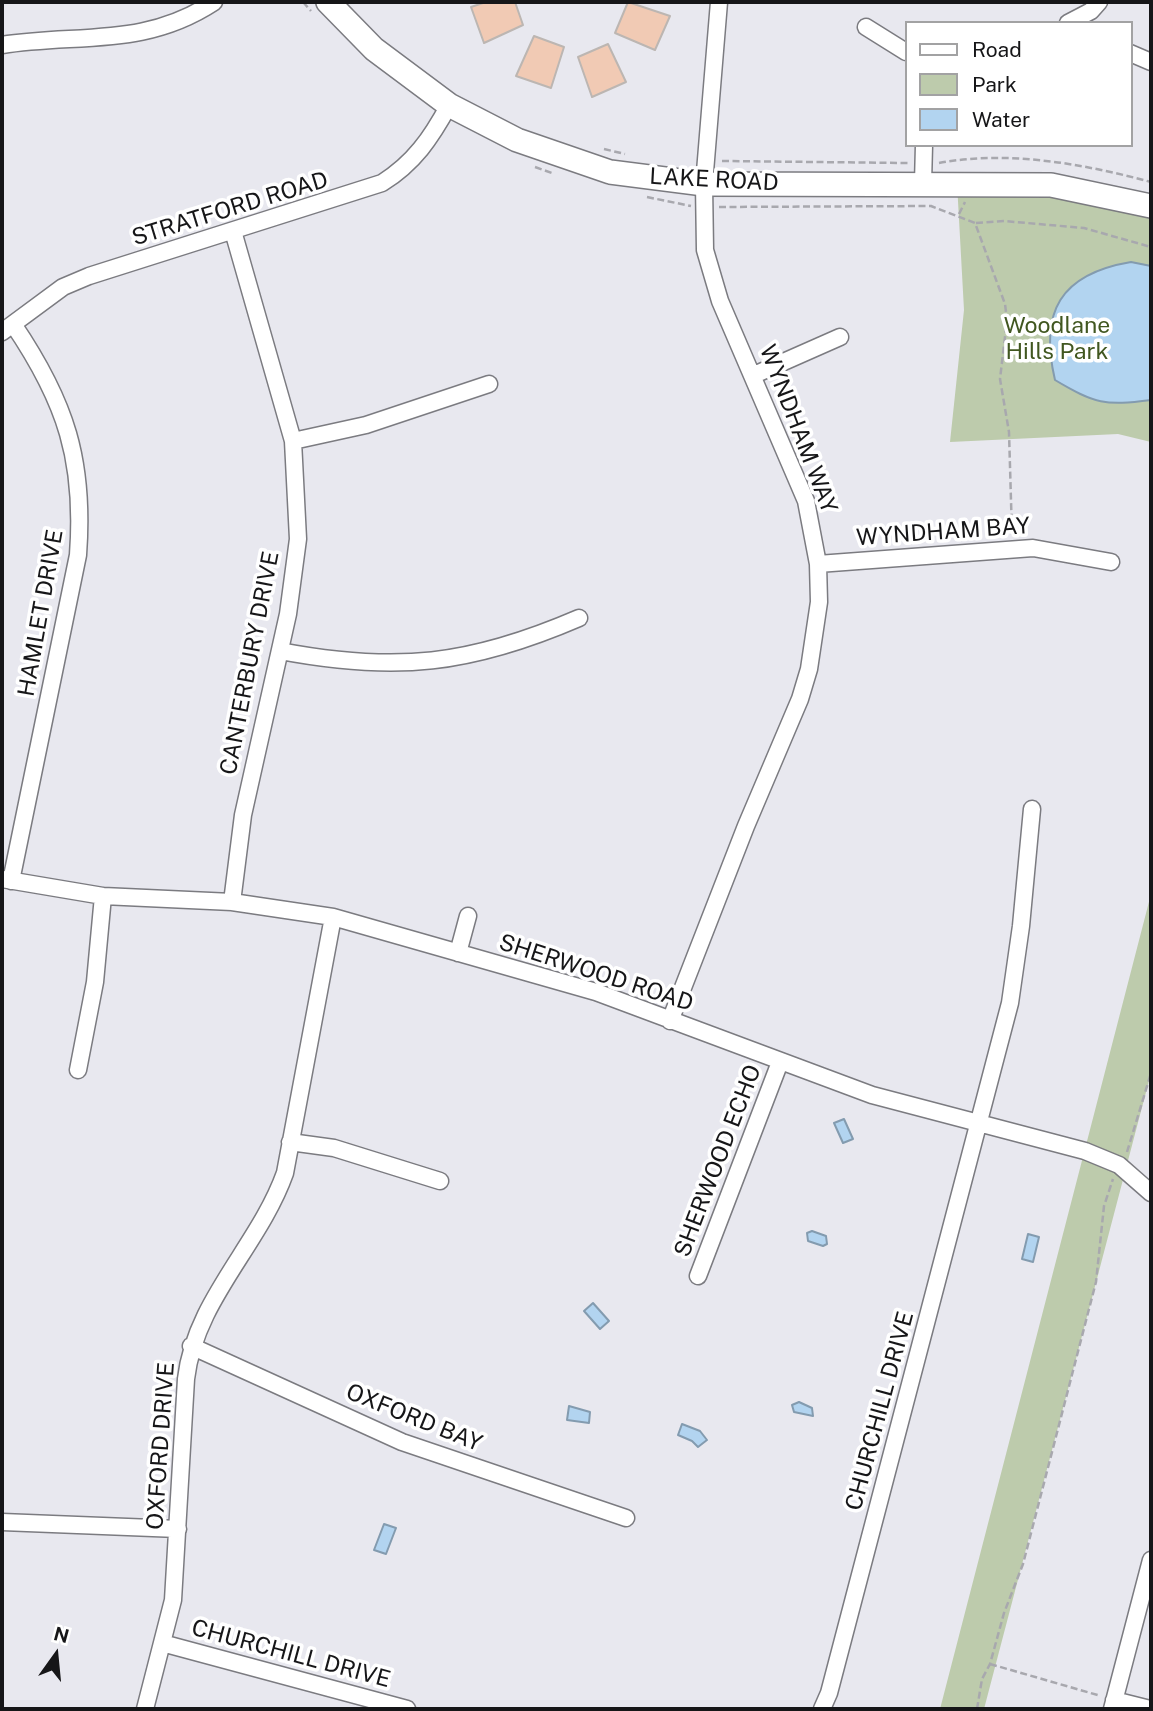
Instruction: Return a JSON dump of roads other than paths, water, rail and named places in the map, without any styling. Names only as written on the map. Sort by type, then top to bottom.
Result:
[{"type":"street","points":[[2,45],[145,32],[173,25],[214,2]]},
{"type":"street","name":"LAKE ROAD","points":[[328,2],[374,49],[449,105],[517,140],[580,164],[645,178],[704,184],[924,174],[1051,185],[1151,206]]},
{"type":"street","name":"WYNDHAM WAY","points":[[670,1021],[746,826],[800,699],[815,637],[819,601],[818,564],[806,500],[712,277],[705,250],[704,184],[719,2]]},
{"type":"street","points":[[1073,21],[1097,12]]},
{"type":"street","points":[[866,27],[904,51]]},
{"type":"street","points":[[1132,54],[1151,62]]},
{"type":"street","name":"STRATFORD ROAD","points":[[8,328],[64,287],[89,276],[382,183],[403,170],[420,153],[449,105]]},
{"type":"street","points":[[924,147],[924,174]]},
{"type":"street","name":"CANTERBURY DRIVE","points":[[232,902],[248,787],[280,651],[298,539],[293,440],[233,232]]},
{"type":"street","name":"HAMLET DRIVE","points":[[6,880],[78,555],[81,518],[74,447],[51,387],[37,358],[8,328]]},
{"type":"street","points":[[754,375],[841,337]]},
{"type":"street","points":[[293,440],[366,425],[489,384]]},
{"type":"street","name":"WYNDHAM BAY","points":[[818,564],[1013,548],[1051,549],[1111,562]]},
{"type":"street","points":[[280,651],[351,663],[430,662],[502,649],[579,618]]},
{"type":"street","name":"CHURCHILL DRIVE","points":[[822,1709],[980,1124],[1010,1003],[1032,808]]},
{"type":"street","name":"SHERWOOD ROAD","points":[[6,880],[103,896],[232,902],[333,917],[596,992],[872,1095],[1085,1151],[1119,1165],[1151,1194]]},
{"type":"street","points":[[78,1070],[94,982],[103,896]]},
{"type":"street","points":[[458,953],[468,916]]},
{"type":"street","name":"OXFORD DRIVE","points":[[145,1709],[173,1600],[186,1380],[191,1346],[207,1308],[277,1196],[290,1142],[333,917]]},
{"type":"street","name":"SHERWOOD ECHO","points":[[698,1276],[780,1062]]},
{"type":"street","points":[[290,1142],[334,1148],[440,1181]]},
{"type":"street","name":"OXFORD BAY","points":[[191,1346],[402,1442],[626,1518]]},
{"type":"street","points":[[2,1522],[178,1528]]},
{"type":"street","points":[[1150,1709],[1113,1704],[1151,1560]]},
{"type":"street","name":"CHURCHILL DRIVE","points":[[162,1643],[407,1709]]},
{"type":"water","points":[[1131,262],[1151,266],[1151,400],[1111,403],[1080,394],[1055,380],[1050,335],[1053,316],[1060,300],[1072,287],[1087,276]]},
{"type":"water","points":[[844,1119],[853,1139],[843,1143],[834,1123]]},
{"type":"water","points":[[812,1231],[826,1236],[827,1244],[823,1246],[808,1241],[807,1233]]},
{"type":"water","points":[[1028,1234],[1039,1237],[1033,1262],[1022,1259]]},
{"type":"water","points":[[593,1303],[609,1321],[600,1329],[584,1311]]},
{"type":"water","points":[[799,1402],[812,1408],[813,1416],[794,1412],[792,1405]]},
{"type":"water","points":[[569,1406],[590,1412],[589,1423],[567,1420]]},
{"type":"water","points":[[682,1424],[700,1431],[707,1440],[698,1447],[678,1435]]},
{"type":"water","points":[[384,1524],[396,1528],[386,1554],[374,1550]]},
{"type":"park label","name":"Woodlane Hills Park","points":[[1057,339]]}]
